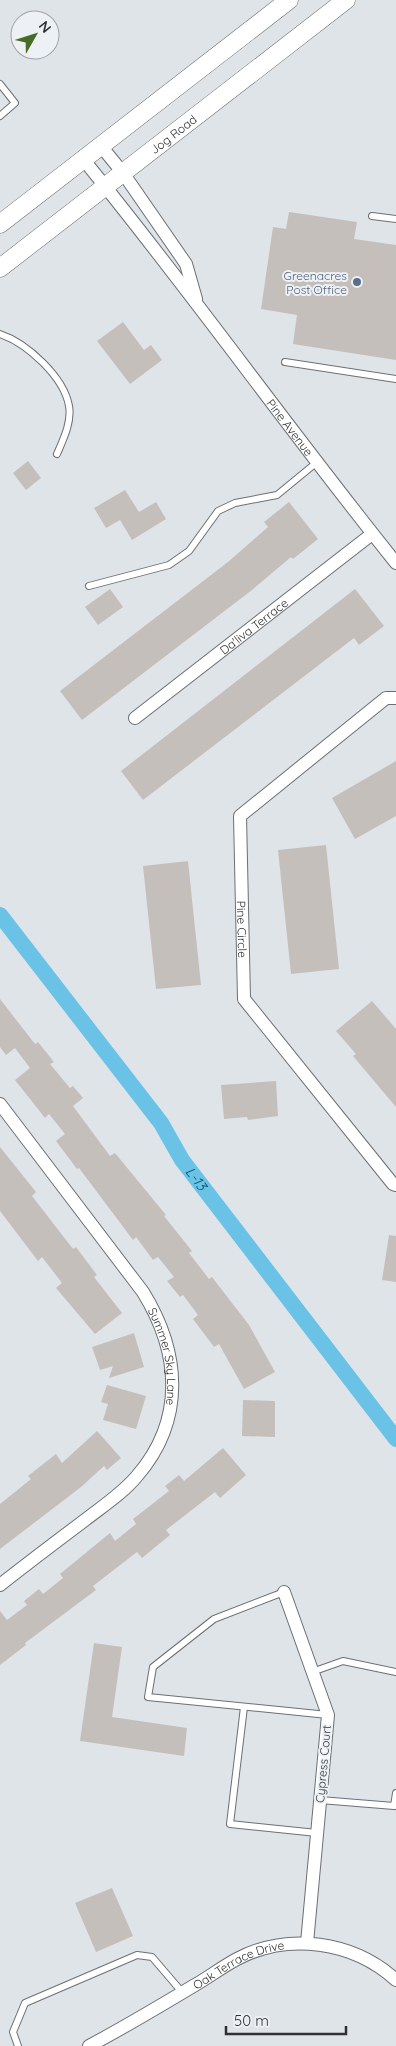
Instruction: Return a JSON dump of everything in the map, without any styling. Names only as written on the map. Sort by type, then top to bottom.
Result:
[{"type":"main road","points":[[0,224],[289,0]]},
{"type":"main road","name":"Jog Road","points":[[0,268],[346,0]]},
{"type":"street","name":"Pine Avenue","points":[[102,146],[124,173],[186,264],[199,306]]},
{"type":"street","name":"Pine Avenue","points":[[83,159],[199,306],[316,462],[396,563]]},
{"type":"street","name":"Da'liva Terrace","points":[[135,718],[372,534]]},
{"type":"street","name":"Pine Avenue","points":[[384,548],[396,555]]},
{"type":"street","name":"Pine Circle","points":[[396,698],[386,698],[240,816],[244,999],[393,1184],[396,1185]]},
{"type":"street","name":"Summer Sky Lane","points":[[0,1104],[143,1292],[158,1316],[166,1337],[173,1378],[172,1401],[166,1424],[155,1450],[139,1474],[104,1505],[0,1585]]},
{"type":"street","name":"Cypress Court","points":[[284,1592],[328,1715],[307,1943]]},
{"type":"street","name":"Oak Terrace Drive","points":[[90,2046],[237,1959],[258,1950],[281,1945],[307,1943],[349,1952],[370,1961],[396,1980]]},
{"type":"lane","points":[[0,84],[16,103],[0,116]]},
{"type":"lane","points":[[372,216],[396,219]]},
{"type":"lane","points":[[0,334],[22,343],[62,386],[70,407],[66,433],[56,454]]},
{"type":"lane","points":[[285,362],[396,379]]},
{"type":"lane","points":[[89,586],[169,565],[189,551],[218,511],[235,503],[278,494],[316,462]]},
{"type":"lane","points":[[284,1592],[214,1619],[153,1667],[148,1697],[328,1715]]},
{"type":"lane","points":[[312,1672],[343,1661],[396,1672]]},
{"type":"lane","points":[[244,1707],[230,1824],[317,1833]]},
{"type":"lane","points":[[320,1800],[394,1806],[396,1793]]},
{"type":"lane","points":[[18,2046],[13,2032],[25,2003],[136,1955],[152,1958],[182,1992]]},
{"type":"building","points":[[289,212],[357,222],[354,239],[396,245],[396,360],[293,344],[297,315],[261,309],[273,227],[286,229]]},
{"type":"building","points":[[123,322],[144,350],[151,345],[162,360],[130,384],[97,341]]},
{"type":"building","points":[[28,461],[41,478],[26,490],[13,473]]},
{"type":"building","points":[[125,490],[139,512],[156,502],[166,519],[132,540],[120,520],[106,528],[94,508]]},
{"type":"building","points":[[289,502],[318,539],[293,559],[291,557],[252,590],[82,720],[60,691],[228,562],[268,527],[264,522]]},
{"type":"building","points":[[110,589],[123,607],[98,625],[85,607]]},
{"type":"building","points":[[355,589],[384,626],[359,645],[354,638],[143,800],[121,771]]},
{"type":"building","points":[[396,761],[396,816],[355,839],[332,798]]},
{"type":"building","points":[[326,845],[339,969],[291,974],[278,850]]},
{"type":"building","points":[[188,861],[201,985],[156,989],[143,866]]},
{"type":"building","points":[[0,999],[35,1044],[38,1042],[54,1062],[50,1064],[70,1088],[73,1086],[83,1098],[73,1106],[110,1156],[115,1153],[166,1215],[164,1216],[192,1251],[189,1253],[209,1279],[212,1277],[249,1325],[275,1372],[244,1389],[219,1344],[214,1347],[193,1319],[198,1315],[183,1295],[180,1297],[167,1281],[174,1277],[158,1257],[153,1260],[136,1237],[133,1240],[79,1168],[77,1169],[56,1141],[65,1134],[49,1114],[45,1118],[15,1080],[30,1068],[15,1048],[6,1055],[0,1047]]},
{"type":"building","points":[[372,1001],[396,1029],[396,1107],[353,1056],[356,1054],[336,1031]]},
{"type":"building","points":[[276,1081],[278,1116],[248,1120],[247,1117],[224,1119],[221,1085]]},
{"type":"building","points":[[0,1147],[36,1192],[32,1196],[73,1249],[76,1247],[97,1275],[94,1277],[122,1313],[95,1334],[56,1288],[62,1283],[42,1257],[38,1261],[0,1211]]},
{"type":"building","points":[[389,1235],[396,1236],[396,1282],[382,1280]]},
{"type":"building","points":[[134,1333],[144,1367],[109,1378],[113,1366],[100,1370],[92,1347]]},
{"type":"building","points":[[107,1385],[146,1396],[136,1429],[103,1420],[108,1404],[101,1402]]},
{"type":"building","points":[[243,1400],[275,1401],[275,1437],[242,1436]]},
{"type":"building","points":[[97,1431],[121,1458],[107,1470],[104,1466],[81,1487],[0,1549],[0,1504],[31,1479],[28,1476],[56,1454],[62,1463]]},
{"type":"building","points":[[223,1448],[246,1475],[220,1498],[215,1492],[166,1530],[170,1535],[142,1558],[137,1552],[93,1586],[96,1590],[25,1643],[26,1645],[0,1665],[0,1611],[7,1620],[27,1605],[24,1601],[39,1589],[43,1594],[63,1578],[60,1574],[110,1533],[115,1541],[136,1524],[133,1519],[169,1491],[165,1486],[179,1475],[184,1481]]},
{"type":"building","points":[[94,1643],[122,1647],[112,1717],[187,1728],[184,1756],[80,1741]]},
{"type":"building","points":[[112,1888],[133,1936],[96,1952],[75,1903]]},
{"type":"waterway","name":"L-13","points":[[0,915],[161,1123],[182,1160],[396,1439]]},
{"type":"place","name":"Greenacres Post Office","points":[[357,282]]}]
